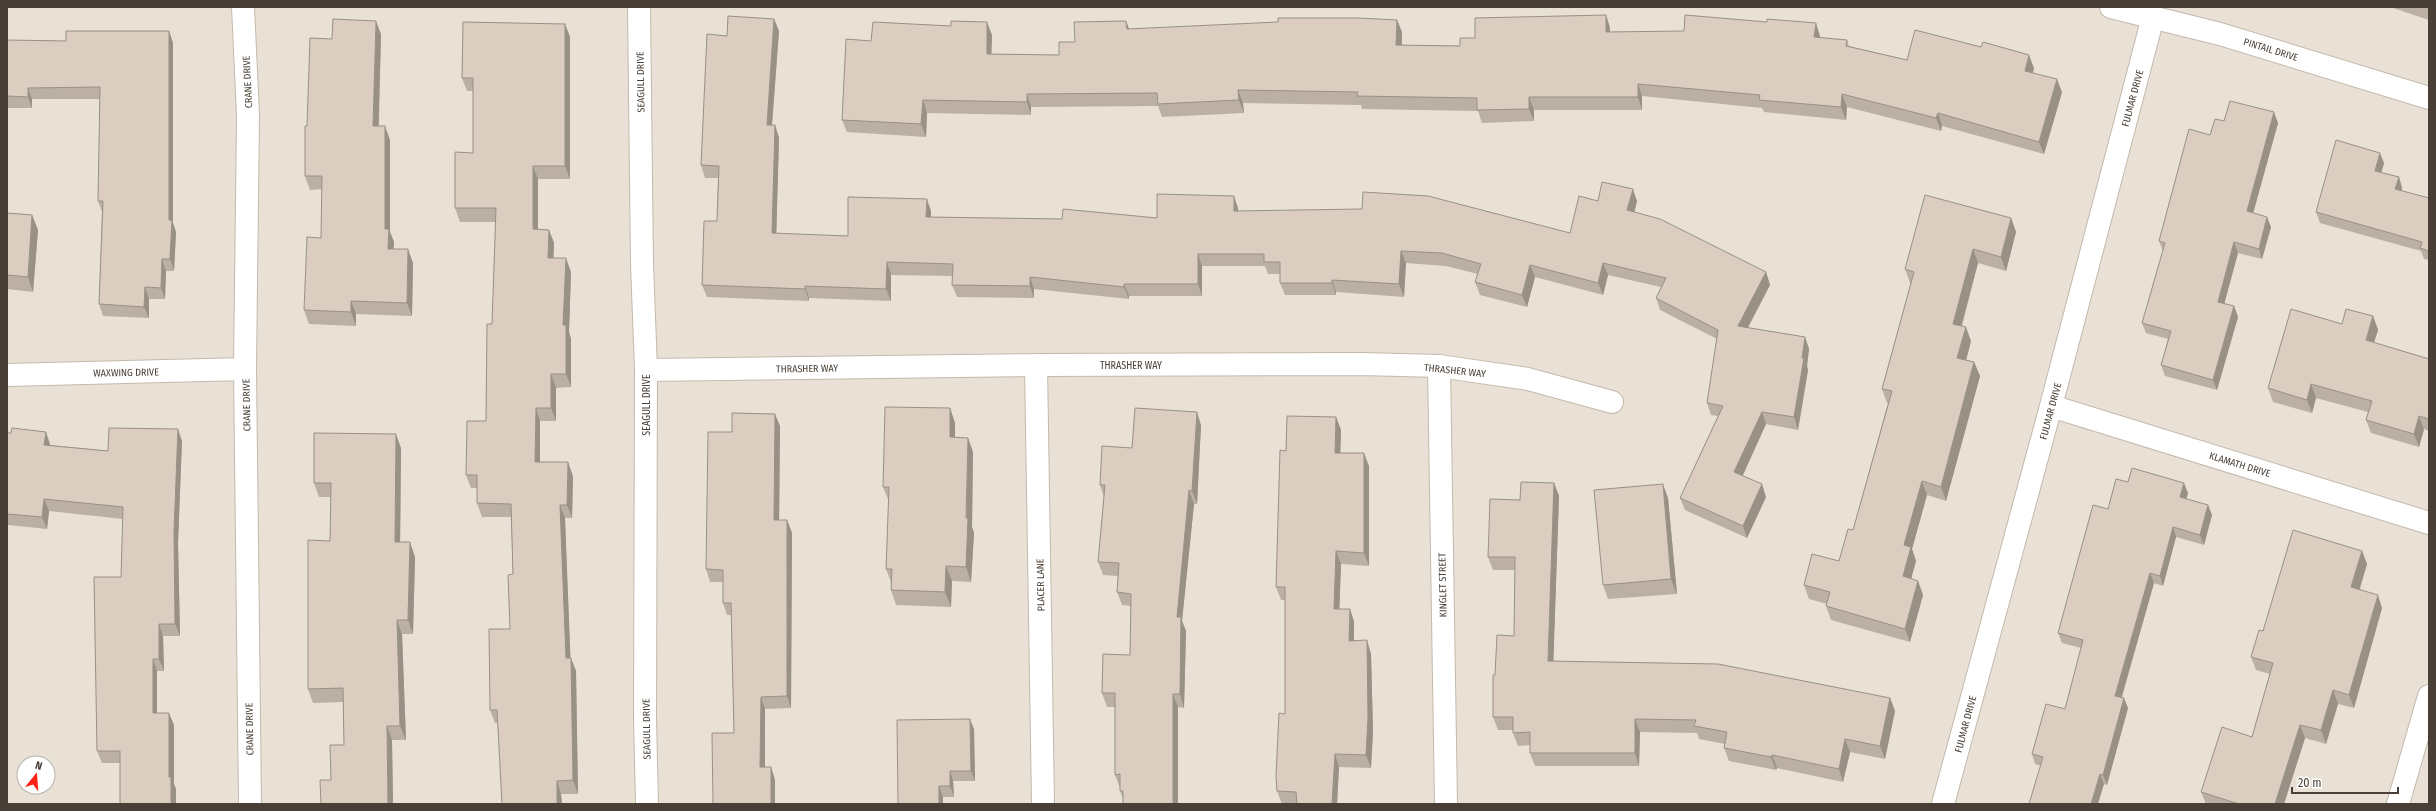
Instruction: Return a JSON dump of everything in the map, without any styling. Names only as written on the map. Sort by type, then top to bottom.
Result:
[{"type":"street","name":"CRANE DRIVE","points":[[243,7],[248,115],[245,369],[250,804]]},
{"type":"street","name":"SEAGULL DRIVE","points":[[639,7],[642,264],[646,370],[645,718],[648,804]]},
{"type":"street","name":"PINTAIL DRIVE","points":[[2111,7],[2220,34],[2429,98]]},
{"type":"street","name":"FULMAR DRIVE","points":[[1943,804],[2052,406],[2153,18]]},
{"type":"street","name":"THRASHER WAY","points":[[646,370],[1036,365],[1361,364],[1439,366],[1528,379],[1612,402]]},
{"type":"street","name":"PLACER LANE","points":[[1036,365],[1043,804]]},
{"type":"street","name":"KINGLET STREET","points":[[1439,366],[1446,804]]},
{"type":"street","name":"WAXWING DRIVE","points":[[7,375],[245,369]]},
{"type":"street","name":"KLAMATH DRIVE","points":[[2052,406],[2429,523]]},
{"type":"street","points":[[2398,804],[2429,696]]},
{"type":"shaded area","points":[[7,7],[2429,7],[2429,804],[7,804]]},
{"type":"building","points":[[1606,15],[1606,32],[1684,31],[1685,15],[1767,22],[1767,19],[1816,23],[1814,37],[1847,40],[1846,46],[1907,60],[1915,30],[1981,47],[1983,42],[2029,55],[2025,71],[2057,79],[2039,142],[1938,113],[1936,118],[1842,94],[1841,107],[1759,100],[1760,95],[1638,84],[1638,97],[1529,97],[1529,109],[1477,110],[1477,98],[1357,96],[1358,92],[1238,90],[1239,100],[1158,104],[1157,93],[1027,94],[1027,102],[923,100],[921,124],[842,120],[846,39],[871,41],[873,22],[951,26],[951,21],[987,22],[987,54],[1059,55],[1059,42],[1075,42],[1074,22],[1126,21],[1127,29],[1278,22],[1278,18],[1359,18],[1397,20],[1396,45],[1460,46],[1460,38],[1475,38],[1475,18]]},
{"type":"building","points":[[728,16],[774,19],[767,125],[775,125],[772,233],[848,236],[848,197],[927,199],[926,217],[1062,219],[1063,209],[1157,218],[1157,194],[1234,196],[1234,211],[1362,209],[1363,192],[1428,196],[1570,233],[1579,196],[1598,201],[1602,182],[1633,189],[1627,210],[1660,219],[1766,272],[1738,326],[1805,337],[1802,358],[1804,358],[1794,417],[1762,412],[1734,472],[1762,484],[1743,526],[1680,498],[1723,406],[1707,403],[1718,330],[1656,298],[1666,278],[1603,263],[1598,283],[1530,265],[1522,295],[1475,282],[1481,264],[1442,253],[1401,251],[1399,284],[1332,280],[1332,283],[1280,283],[1280,262],[1264,262],[1264,254],[1198,254],[1198,284],[1124,284],[1124,287],[1030,277],[1030,286],[952,285],[953,264],[887,262],[886,289],[805,286],[805,289],[702,285],[704,221],[717,221],[719,166],[701,165],[707,34],[727,36]]},
{"type":"building","points":[[333,19],[376,21],[373,126],[385,126],[385,229],[389,229],[388,249],[408,249],[407,303],[351,301],[351,312],[304,310],[307,237],[321,238],[322,176],[305,176],[305,126],[307,126],[310,38],[332,39]]},
{"type":"building","points":[[463,22],[565,24],[565,166],[533,166],[533,229],[549,230],[548,258],[566,258],[563,325],[566,325],[566,374],[551,374],[551,408],[536,408],[535,462],[568,462],[567,505],[560,505],[566,658],[571,658],[573,780],[557,781],[557,804],[502,804],[497,710],[490,710],[489,629],[510,629],[508,575],[513,574],[511,504],[477,503],[477,475],[466,475],[467,421],[486,421],[487,324],[492,324],[496,208],[455,208],[455,152],[473,153],[473,78],[462,78]]},
{"type":"building","points":[[66,31],[169,31],[169,220],[172,220],[170,259],[162,259],[161,288],[145,287],[144,307],[99,304],[103,201],[98,201],[100,87],[28,88],[28,97],[7,96],[7,40],[66,41]]},
{"type":"building","points":[[2230,101],[2274,112],[2247,211],[2267,217],[2259,249],[2234,242],[2218,302],[2234,306],[2213,380],[2161,365],[2171,331],[2142,323],[2165,243],[2159,241],[2189,129],[2210,135],[2215,119],[2224,121]]},
{"type":"building","points":[[2336,140],[2380,153],[2375,171],[2399,177],[2395,189],[2429,198],[2429,251],[2420,248],[2422,242],[2316,212]]},
{"type":"building","points":[[1925,195],[2011,218],[2001,257],[1973,249],[1953,324],[1966,327],[1957,358],[1974,362],[1941,487],[1922,481],[1904,545],[1911,547],[1903,576],[1918,581],[1905,629],[1826,606],[1830,592],[1804,585],[1812,554],[1839,561],[1848,529],[1853,530],[1892,391],[1882,389],[1914,272],[1905,269]]},
{"type":"building","points":[[7,213],[32,215],[28,277],[7,275]]},
{"type":"building","points":[[2291,309],[2342,324],[2346,309],[2373,316],[2366,340],[2429,359],[2429,419],[2419,416],[2414,434],[2366,420],[2372,401],[2311,384],[2307,400],[2268,388]]},
{"type":"building","points":[[885,407],[950,408],[950,437],[968,438],[966,518],[968,518],[966,567],[946,566],[945,592],[891,590],[892,569],[886,569],[889,487],[883,487]]},
{"type":"building","points":[[1135,408],[1197,412],[1192,491],[1189,490],[1177,617],[1181,617],[1180,694],[1173,694],[1173,804],[1123,804],[1123,791],[1120,791],[1120,774],[1115,775],[1115,693],[1102,693],[1103,654],[1130,655],[1131,594],[1117,592],[1119,563],[1098,562],[1105,485],[1100,485],[1102,446],[1132,448]]},
{"type":"building","points":[[732,413],[775,414],[774,520],[787,520],[787,696],[761,697],[760,767],[771,767],[771,804],[713,804],[712,733],[734,733],[731,603],[723,603],[723,570],[706,569],[708,432],[732,432]]},
{"type":"building","points":[[1287,416],[1336,417],[1335,453],[1364,453],[1364,553],[1336,551],[1334,609],[1350,609],[1349,641],[1367,640],[1368,718],[1366,755],[1335,754],[1332,804],[1297,804],[1296,792],[1277,791],[1276,776],[1279,713],[1285,714],[1285,587],[1276,587],[1280,450],[1286,451]]},
{"type":"building","points":[[12,428],[46,432],[44,445],[108,451],[109,428],[178,429],[174,531],[175,624],[159,624],[159,659],[153,659],[153,713],[169,713],[169,777],[171,777],[171,804],[120,804],[120,751],[97,751],[94,577],[121,577],[123,507],[44,499],[42,517],[7,514],[7,433],[11,433]]},
{"type":"building","points":[[314,433],[396,434],[395,542],[410,542],[408,620],[397,620],[400,726],[387,726],[388,804],[321,804],[320,780],[331,780],[330,745],[344,745],[343,688],[308,689],[308,540],[330,541],[331,483],[314,483]]},
{"type":"building","points":[[2132,468],[2184,483],[2180,497],[2208,505],[2200,535],[2173,527],[2160,576],[2150,573],[2115,696],[2124,698],[2103,775],[2100,774],[2091,804],[2029,804],[2043,757],[2032,754],[2046,704],[2065,709],[2083,640],[2058,633],[2093,505],[2108,509],[2116,479],[2128,482]]},
{"type":"building","points":[[1521,482],[1554,483],[1548,661],[1718,664],[1890,698],[1880,746],[1845,739],[1839,769],[1772,755],[1771,757],[1724,748],[1727,732],[1694,726],[1696,720],[1635,719],[1635,753],[1530,753],[1530,732],[1513,733],[1513,717],[1493,717],[1493,675],[1495,675],[1497,635],[1514,636],[1515,557],[1488,557],[1490,499],[1520,500]]},
{"type":"building","points":[[1663,484],[1671,579],[1603,585],[1594,490]]},
{"type":"building","points":[[2293,530],[2362,551],[2351,587],[2378,595],[2349,695],[2333,690],[2321,730],[2300,725],[2275,804],[2239,804],[2201,792],[2222,727],[2252,737],[2273,663],[2251,657],[2259,630],[2263,631]]},
{"type":"building","points":[[970,719],[971,771],[950,771],[950,786],[939,786],[939,804],[898,804],[897,720]]}]
